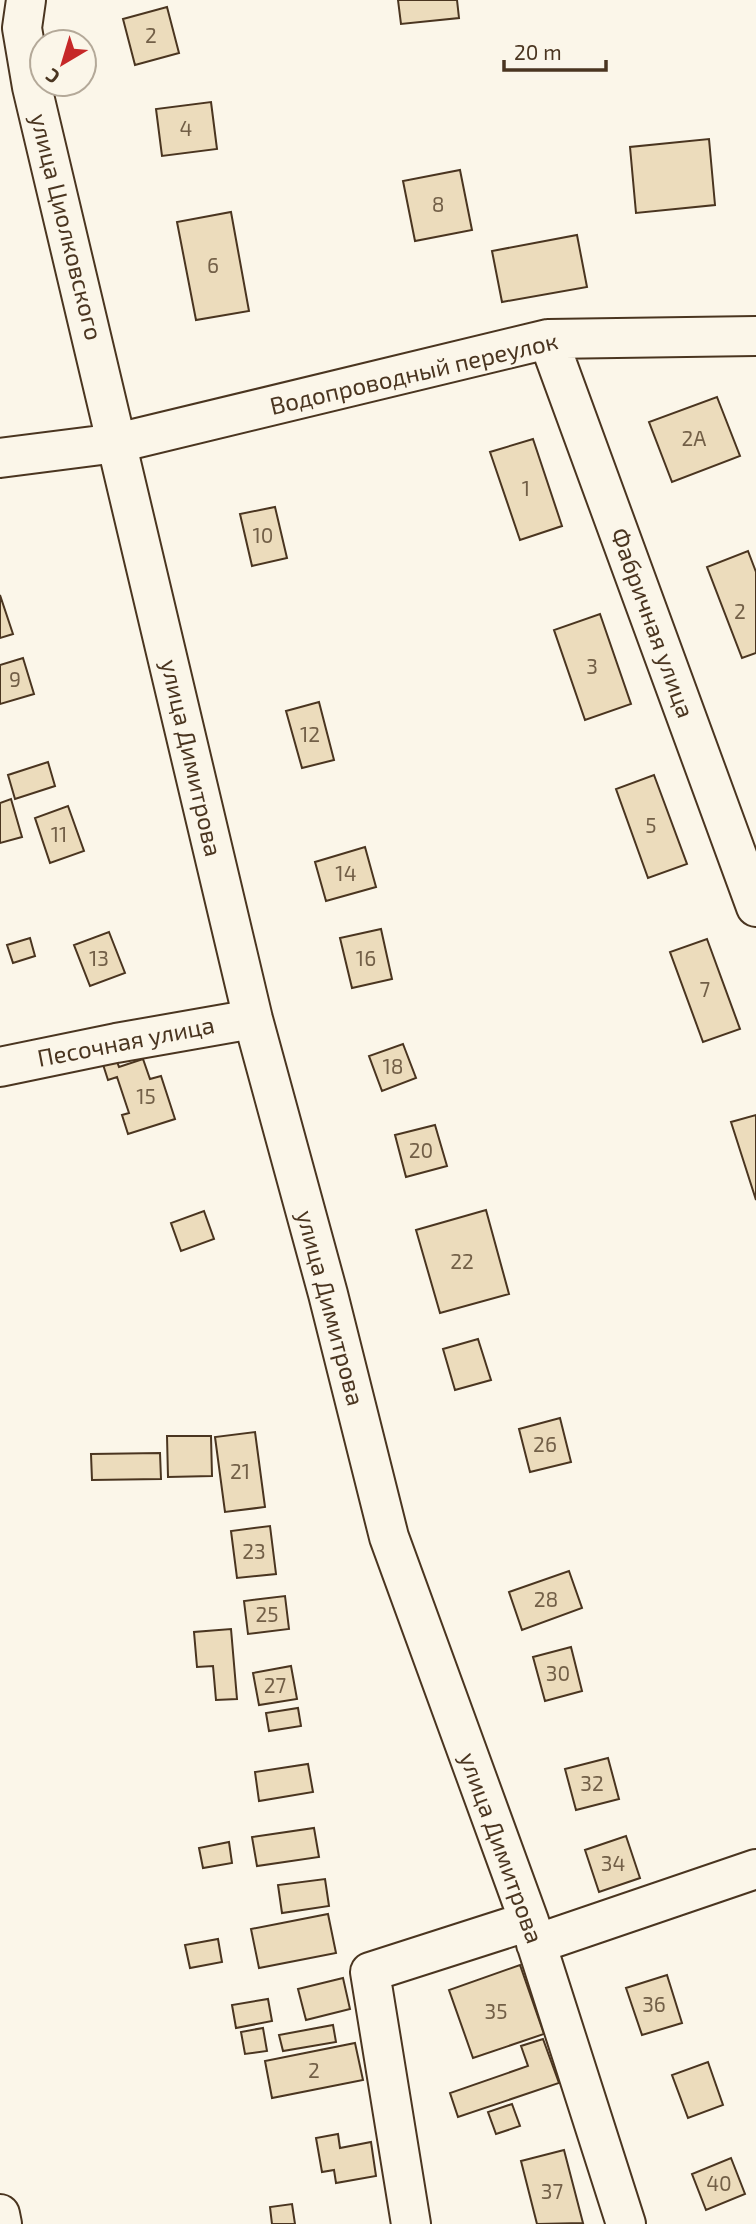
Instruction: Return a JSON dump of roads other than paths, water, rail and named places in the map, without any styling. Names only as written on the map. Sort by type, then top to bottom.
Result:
[{"type":"street","name":"улица Циолковского","points":[[26,0],[22,29],[32,87],[101,372]]},
{"type":"street","name":"Водопроводный переулок","points":[[0,458],[117,443],[548,339],[756,336]]},
{"type":"street","name":"Фабричная улица","points":[[548,339],[756,907]]},
{"type":"street","name":"улица Димитрова","points":[[101,372],[253,1019],[328,1294],[389,1537],[533,1933],[626,2224]]},
{"type":"street","name":"Песочная улица","points":[[0,1066],[253,1019]]},
{"type":"street","points":[[411,2224],[370,1972],[533,1933],[756,1869]]},
{"type":"street","points":[[0,2214],[2,2224]]}]
